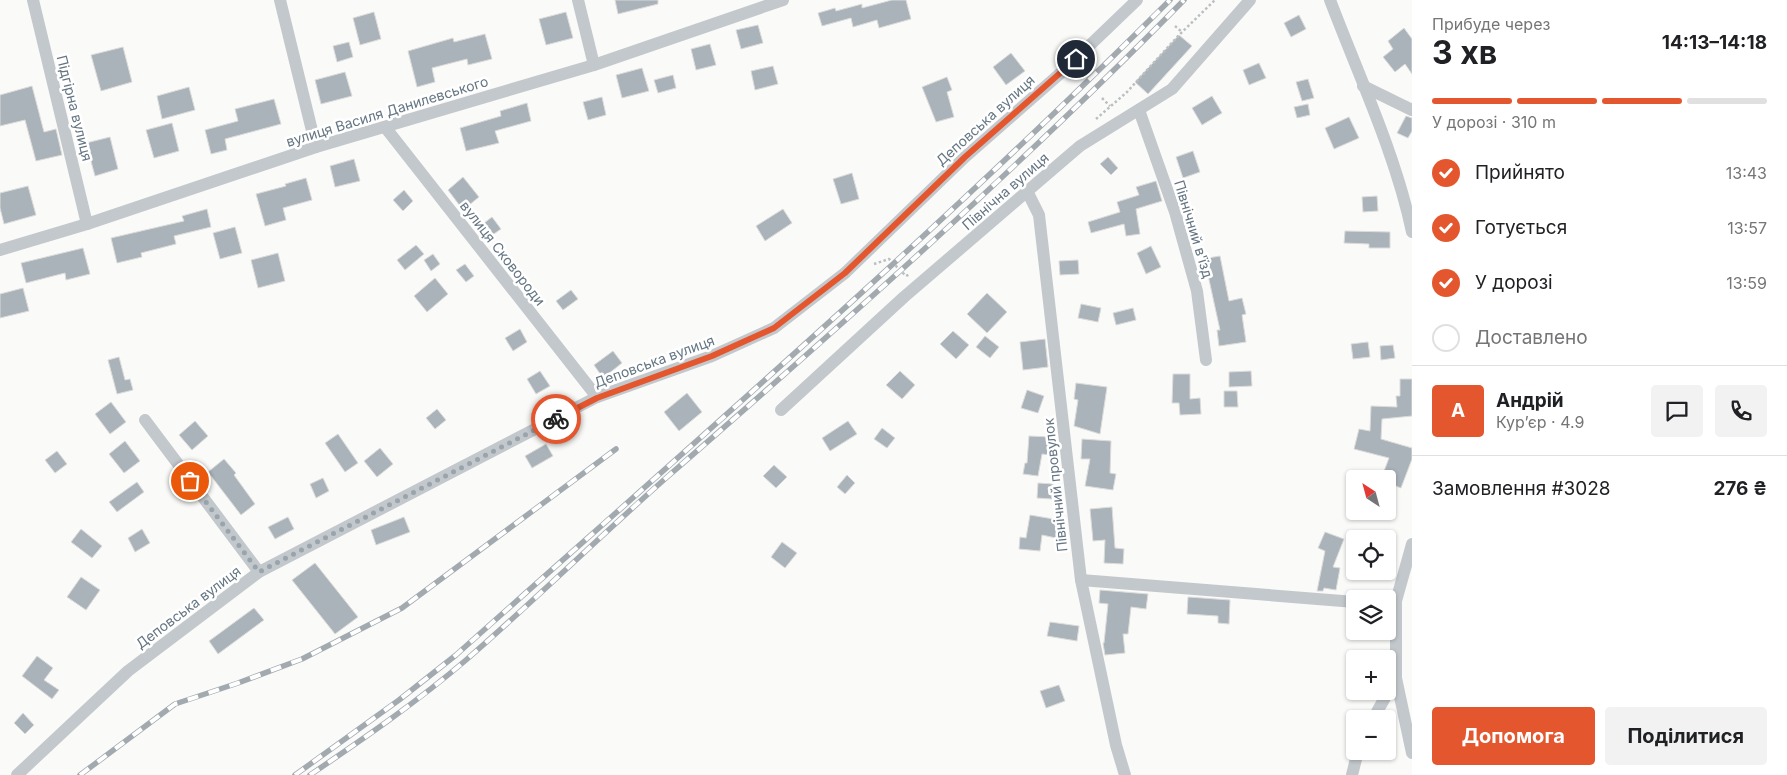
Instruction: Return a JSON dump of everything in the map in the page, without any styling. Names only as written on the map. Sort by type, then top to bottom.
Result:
[{"type":"street","name":"Підгірна вулиця","points":[[33,0],[87,224]]},
{"type":"street","points":[[280,0],[316,148]]},
{"type":"street","points":[[578,0],[594,65]]},
{"type":"street","name":"вулиця Василя Данилевського","points":[[0,250],[87,224],[316,148],[594,65],[783,0]]},
{"type":"street","name":"Деповська вулиця","points":[[18,775],[128,671],[259,572],[597,398],[712,356],[774,328],[845,273],[965,157],[1063,70],[1136,0]]},
{"type":"street","name":"Північна вулиця","points":[[781,410],[904,297],[1080,146],[1172,90],[1250,0]]},
{"type":"street","points":[[1330,0],[1406,202],[1412,232]]},
{"type":"street","points":[[1363,86],[1412,110]]},
{"type":"street","name":"Північний в'їзд","points":[[1139,110],[1175,210],[1190,264],[1197,291],[1206,360]]},
{"type":"street","name":"вулиця Сковороди","points":[[385,127],[597,398]]},
{"type":"street","name":"Північний провулок","points":[[1027,191],[1039,215],[1081,580],[1116,745],[1125,775]]},
{"type":"street","points":[[144,420],[259,572]]},
{"type":"street","points":[[1396,590],[1412,544]]},
{"type":"street","points":[[1081,580],[1346,601]]},
{"type":"street","points":[[1396,678],[1412,753]]},
{"type":"street","points":[[1352,775],[1356,760]]},
{"type":"path","points":[[1091,124],[1126,92],[1215,0]]},
{"type":"path","points":[[1175,26],[1182,32]]},
{"type":"path","points":[[1102,98],[1110,106]]},
{"type":"path","points":[[873,265],[889,259],[906,276],[913,272]]},
{"type":"building","points":[[615,0],[658,0],[658,4],[618,14]]},
{"type":"building","points":[[892,0],[906,0],[911,19],[879,28],[877,20],[853,27],[851,18],[822,26],[818,13],[835,8],[836,11],[862,4],[862,8]]},
{"type":"building","points":[[374,12],[381,39],[360,45],[353,18]]},
{"type":"building","points":[[566,12],[573,38],[546,45],[539,19]]},
{"type":"building","points":[[1299,15],[1306,29],[1291,37],[1284,23]]},
{"type":"building","points":[[758,25],[763,43],[741,49],[736,30]]},
{"type":"building","points":[[1404,28],[1412,39],[1412,74],[1405,64],[1395,72],[1383,57],[1393,49],[1388,41]]},
{"type":"building","points":[[485,34],[492,59],[468,65],[467,59],[432,68],[435,82],[417,87],[408,51],[453,38],[454,42]]},
{"type":"building","points":[[1179,35],[1192,46],[1148,94],[1135,82]]},
{"type":"building","points":[[349,42],[353,57],[337,62],[333,46]]},
{"type":"building","points":[[710,44],[716,65],[696,70],[691,49]]},
{"type":"building","points":[[123,47],[132,82],[101,91],[91,55]]},
{"type":"building","points":[[1011,53],[1025,71],[1006,85],[993,67]]},
{"type":"building","points":[[1259,63],[1266,78],[1249,85],[1243,70]]},
{"type":"building","points":[[773,66],[778,84],[755,90],[751,71]]},
{"type":"building","points":[[642,68],[649,91],[622,98],[616,75]]},
{"type":"building","points":[[345,72],[352,96],[321,104],[315,80]]},
{"type":"building","points":[[673,75],[676,88],[658,93],[654,80]]},
{"type":"building","points":[[947,77],[952,90],[947,92],[954,117],[936,122],[922,87]]},
{"type":"building","points":[[1308,79],[1314,98],[1302,101],[1296,82]]},
{"type":"building","points":[[32,86],[44,132],[56,129],[62,155],[36,161],[25,120],[0,126],[0,95]]},
{"type":"building","points":[[189,87],[195,110],[162,119],[157,96]]},
{"type":"building","points":[[1212,96],[1222,113],[1202,125],[1192,108]]},
{"type":"building","points":[[602,97],[606,115],[588,120],[583,102]]},
{"type":"building","points":[[274,99],[281,124],[225,139],[227,150],[211,154],[205,130],[238,121],[235,109]]},
{"type":"building","points":[[527,103],[531,121],[495,131],[499,143],[466,151],[460,128],[501,116],[500,111]]},
{"type":"building","points":[[1308,104],[1310,115],[1297,118],[1294,107]]},
{"type":"building","points":[[1406,116],[1412,118],[1412,131],[1408,138],[1397,133]]},
{"type":"building","points":[[1349,117],[1359,138],[1334,149],[1325,128]]},
{"type":"building","points":[[172,123],[179,151],[154,158],[146,130]]},
{"type":"building","points":[[110,137],[118,169],[95,176],[86,143]]},
{"type":"building","points":[[1193,151],[1200,172],[1183,178],[1176,157]]},
{"type":"building","points":[[1108,157],[1118,168],[1111,175],[1100,164]]},
{"type":"building","points":[[354,159],[360,181],[335,187],[330,166]]},
{"type":"building","points":[[852,173],[859,199],[841,204],[833,179]]},
{"type":"building","points":[[463,177],[479,197],[463,210],[448,190]]},
{"type":"building","points":[[306,178],[312,200],[283,208],[286,220],[265,226],[256,194],[286,186],[285,184]]},
{"type":"building","points":[[1156,181],[1162,201],[1136,209],[1140,234],[1126,236],[1124,224],[1091,233],[1088,222],[1120,212],[1117,202],[1139,195],[1136,187]]},
{"type":"building","points":[[28,186],[36,215],[4,224],[0,208],[0,193]]},
{"type":"building","points":[[404,190],[413,201],[403,211],[393,200]]},
{"type":"building","points":[[1377,196],[1378,211],[1363,212],[1362,197]]},
{"type":"building","points":[[207,209],[211,227],[174,236],[176,244],[141,253],[142,257],[117,263],[111,238],[184,221],[182,216]]},
{"type":"building","points":[[783,209],[792,223],[765,241],[756,226]]},
{"type":"building","points":[[492,217],[501,229],[488,238],[480,226]]},
{"type":"building","points":[[235,227],[242,253],[220,259],[213,233]]},
{"type":"building","points":[[1345,231],[1390,232],[1390,248],[1369,248],[1369,244],[1344,243]]},
{"type":"building","points":[[416,245],[424,254],[405,270],[397,260]]},
{"type":"building","points":[[1151,246],[1161,267],[1146,274],[1137,253]]},
{"type":"building","points":[[83,248],[90,274],[66,280],[65,273],[26,283],[21,263]]},
{"type":"building","points":[[278,253],[285,281],[258,288],[251,260]]},
{"type":"building","points":[[433,254],[440,264],[431,271],[424,260]]},
{"type":"building","points":[[1220,256],[1229,301],[1242,298],[1246,314],[1242,315],[1246,342],[1219,346],[1217,330],[1220,330],[1208,275],[1206,276],[1202,259]]},
{"type":"building","points":[[1078,260],[1079,274],[1060,275],[1059,261]]},
{"type":"building","points":[[465,264],[474,276],[466,282],[456,270]]},
{"type":"building","points":[[435,278],[448,294],[427,312],[414,296]]},
{"type":"building","points":[[23,288],[29,311],[0,318],[0,294]]},
{"type":"building","points":[[571,290],[578,299],[563,310],[556,301]]},
{"type":"building","points":[[987,293],[1007,312],[987,333],[967,314]]},
{"type":"building","points":[[1081,304],[1101,308],[1098,322],[1078,318]]},
{"type":"building","points":[[1133,308],[1136,320],[1116,325],[1113,313]]},
{"type":"building","points":[[520,329],[527,342],[513,351],[505,338]]},
{"type":"building","points":[[953,331],[969,345],[956,359],[940,344]]},
{"type":"building","points":[[985,336],[999,347],[990,358],[976,347]]},
{"type":"building","points":[[1045,339],[1048,367],[1023,370],[1020,342]]},
{"type":"building","points":[[1368,342],[1370,357],[1353,359],[1351,344]]},
{"type":"building","points":[[1393,345],[1395,358],[1381,360],[1380,346]]},
{"type":"building","points":[[613,351],[622,363],[603,378],[594,365]]},
{"type":"building","points":[[119,357],[125,380],[130,379],[133,390],[117,394],[108,360]]},
{"type":"building","points":[[540,371],[550,386],[536,394],[527,379]]},
{"type":"building","points":[[900,371],[915,385],[902,399],[886,385]]},
{"type":"building","points":[[1251,371],[1252,386],[1229,387],[1229,372]]},
{"type":"building","points":[[1173,374],[1190,374],[1190,399],[1200,398],[1201,414],[1180,415],[1179,403],[1172,403]]},
{"type":"building","points":[[1400,379],[1412,379],[1412,416],[1382,419],[1381,439],[1412,448],[1412,459],[1401,488],[1396,486],[1396,470],[1384,470],[1389,458],[1354,449],[1359,429],[1370,431],[1371,406],[1397,407],[1396,396],[1400,396]]},
{"type":"building","points":[[1076,383],[1107,387],[1100,434],[1074,426],[1078,400],[1074,399]]},
{"type":"building","points":[[1027,390],[1044,396],[1038,413],[1021,408]]},
{"type":"building","points":[[1224,391],[1237,391],[1238,407],[1224,407]]},
{"type":"building","points":[[687,393],[702,412],[679,431],[664,412]]},
{"type":"building","points":[[111,402],[126,422],[110,434],[95,414]]},
{"type":"building","points":[[437,409],[446,420],[435,429],[426,418]]},
{"type":"building","points":[[195,421],[208,436],[192,450],[179,435]]},
{"type":"building","points":[[848,421],[857,434],[830,451],[822,438]]},
{"type":"building","points":[[882,428],[895,438],[887,448],[874,439]]},
{"type":"building","points":[[338,434],[358,463],[345,472],[325,443]]},
{"type":"building","points":[[1029,436],[1051,437],[1050,455],[1042,454],[1038,476],[1023,474],[1025,463],[1027,463]]},
{"type":"building","points":[[1082,439],[1111,441],[1110,473],[1116,474],[1113,490],[1085,486],[1090,459],[1081,459]]},
{"type":"building","points":[[125,441],[140,461],[124,473],[109,454]]},
{"type":"building","points":[[546,444],[553,456],[532,468],[525,456]]},
{"type":"building","points":[[380,448],[393,464],[377,477],[364,461]]},
{"type":"building","points":[[57,451],[67,464],[55,473],[45,460]]},
{"type":"building","points":[[224,459],[236,473],[234,475],[255,504],[241,515],[208,472]]},
{"type":"building","points":[[774,465],[787,477],[776,488],[763,476]]},
{"type":"building","points":[[847,475],[855,483],[845,494],[837,487]]},
{"type":"building","points":[[323,478],[329,491],[316,498],[310,484]]},
{"type":"building","points":[[137,482],[144,492],[117,512],[109,502]]},
{"type":"building","points":[[1038,483],[1053,484],[1052,499],[1037,498]]},
{"type":"building","points":[[1112,507],[1115,548],[1124,549],[1123,564],[1104,563],[1105,540],[1093,541],[1090,509]]},
{"type":"building","points":[[1030,515],[1059,520],[1056,538],[1042,535],[1040,551],[1019,549],[1020,537],[1026,538]]},
{"type":"building","points":[[288,517],[294,529],[275,539],[268,527]]},
{"type":"building","points":[[404,517],[410,532],[376,545],[371,530]]},
{"type":"building","points":[[81,529],[102,546],[92,558],[71,542]]},
{"type":"building","points":[[142,529],[150,543],[135,552],[128,538]]},
{"type":"building","points":[[1325,532],[1344,539],[1333,567],[1340,568],[1336,590],[1324,588],[1323,591],[1317,591],[1325,551],[1318,548]]},
{"type":"building","points":[[782,542],[797,553],[785,568],[771,557]]},
{"type":"building","points":[[315,563],[358,617],[335,634],[292,580]]},
{"type":"building","points":[[81,577],[100,590],[86,610],[67,597]]},
{"type":"building","points":[[1100,590],[1148,594],[1146,609],[1131,607],[1128,634],[1123,634],[1125,653],[1105,655],[1103,643],[1108,604],[1099,603]]},
{"type":"building","points":[[1188,597],[1230,600],[1229,624],[1218,623],[1218,616],[1187,614]]},
{"type":"building","points":[[254,608],[264,620],[218,654],[209,641]]},
{"type":"building","points":[[1050,622],[1079,626],[1077,641],[1047,636]]},
{"type":"building","points":[[37,656],[53,668],[44,680],[59,690],[52,699],[22,676]]},
{"type":"building","points":[[1059,685],[1065,701],[1046,708],[1040,691]]},
{"type":"building","points":[[23,713],[34,725],[25,734],[14,723]]},
{"type":"railway","points":[[295,775],[399,700],[456,655],[907,251],[1084,85],[1170,0]]},
{"type":"railway","points":[[310,775],[409,705],[447,676],[491,638],[641,501],[930,244],[1058,124],[1184,0]]},
{"type":"railway","points":[[80,775],[175,704],[302,659],[402,608],[616,449]]},
{"type":"way so far","points":[[190,481],[259,572],[556,419]]},
{"type":"route","points":[[556,419],[597,398],[712,356],[774,328],[845,273],[965,157],[1076,59]]}]
